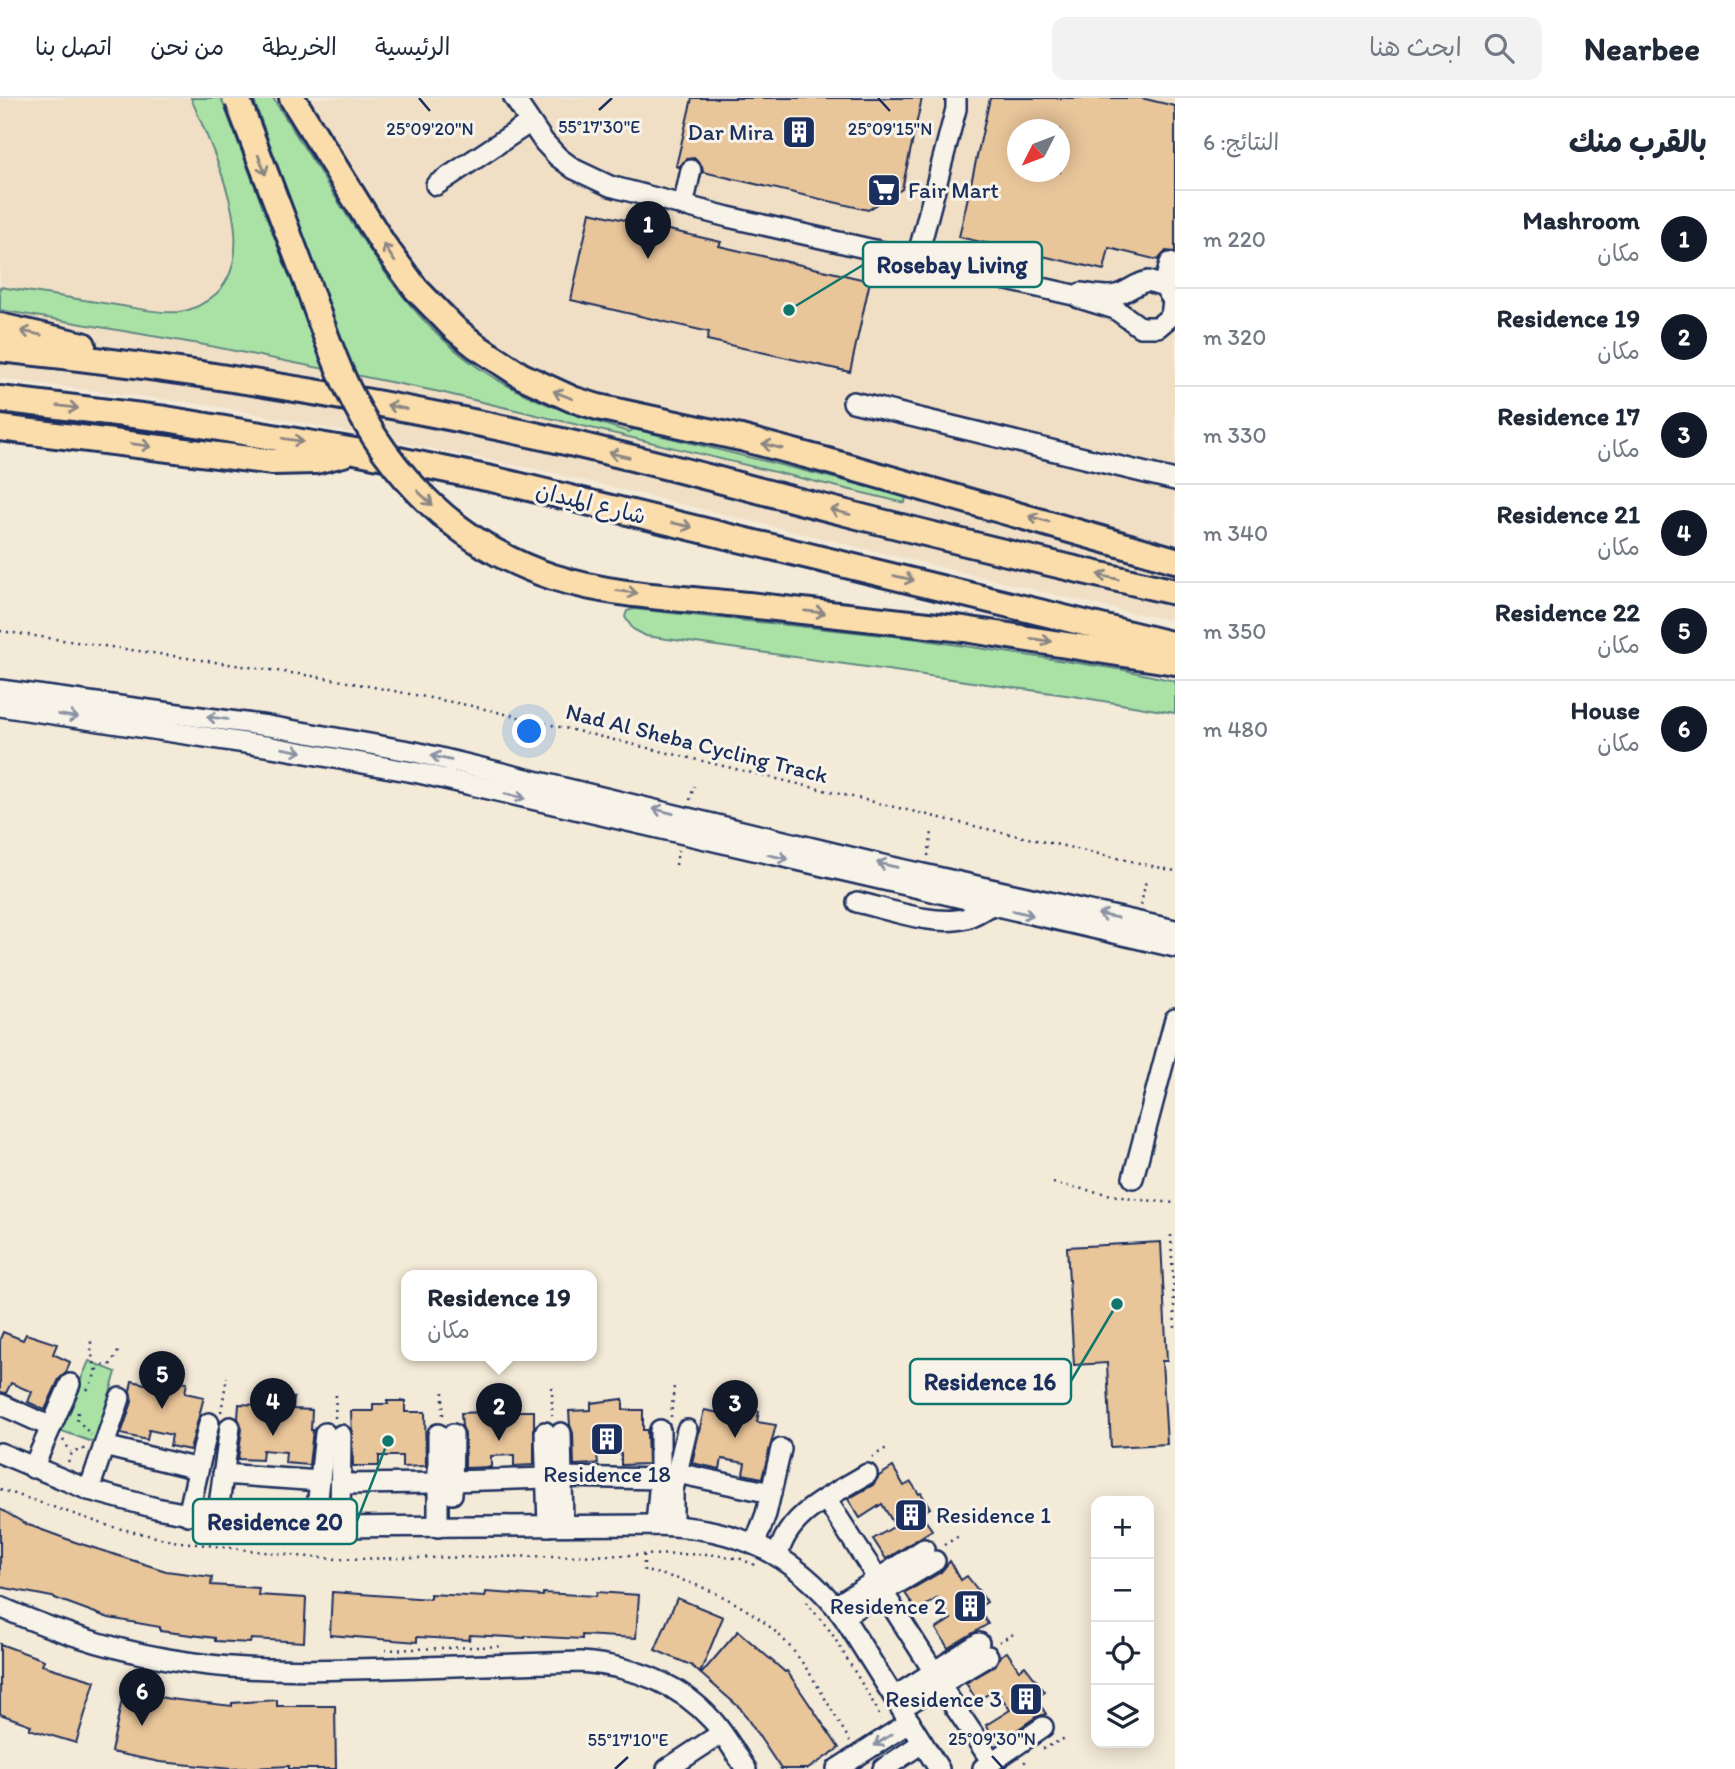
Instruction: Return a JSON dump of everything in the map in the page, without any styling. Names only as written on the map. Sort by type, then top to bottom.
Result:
[{"type":"main road","points":[[292,98],[383,244],[416,289],[454,328],[522,376],[598,407],[741,438],[828,461],[1175,560]]},
{"type":"main road","points":[[238,99],[347,388],[380,446],[421,496],[482,544],[553,577],[603,589],[989,632],[1175,662]]},
{"type":"main road","points":[[0,326],[78,343],[168,369]]},
{"type":"main road","points":[[0,349],[168,369],[368,401],[550,438],[1175,592]]},
{"type":"main road","name":"شارع الميدان","points":[[0,399],[166,419],[355,450],[550,492],[1175,645]]},
{"type":"main road","points":[[0,428],[273,462],[315,461],[355,450]]},
{"type":"street","points":[[513,98],[529,123],[558,157],[595,180],[683,206],[1078,296],[1080,299],[1115,309],[1140,327],[1158,327],[1171,316],[1173,300],[1164,286],[1148,281],[1139,282],[1118,295],[1081,293],[1078,296]]},
{"type":"street","points":[[917,258],[958,102]]},
{"type":"street","points":[[436,185],[529,123]]},
{"type":"street","points":[[683,206],[691,170]]},
{"type":"street","points":[[1164,286],[1170,262]]},
{"type":"street","points":[[853,402],[1175,480]]},
{"type":"street","points":[[0,690],[255,724],[415,752],[887,866],[1175,930]]},
{"type":"street","points":[[0,706],[272,747],[419,774],[1175,947]]},
{"type":"street","points":[[857,902],[922,918],[946,920],[964,919],[991,905]]},
{"type":"street","points":[[1133,1178],[1175,1019]]},
{"type":"street","points":[[33,1468],[51,1427],[77,1390]]},
{"type":"street","points":[[89,1490],[120,1398]]},
{"type":"street","points":[[0,1404],[51,1427]]},
{"type":"street","points":[[188,1515],[209,1423]]},
{"type":"street","points":[[217,1519],[230,1427]]},
{"type":"street","points":[[660,1430],[672,1498],[665,1525]]},
{"type":"street","points":[[668,1476],[687,1430]]},
{"type":"street","points":[[553,1433],[555,1525]]},
{"type":"street","points":[[315,1527],[320,1481],[333,1434],[341,1483],[340,1527]]},
{"type":"street","points":[[445,1526],[446,1434]]},
{"type":"street","points":[[104,1446],[198,1469]]},
{"type":"street","points":[[755,1543],[763,1524],[781,1449]]},
{"type":"street","points":[[0,1453],[89,1490],[188,1515],[217,1519],[315,1527],[665,1525],[717,1531],[755,1543],[772,1563],[803,1573],[839,1611],[939,1769]]},
{"type":"street","points":[[223,1474],[320,1481]]},
{"type":"street","points":[[772,1563],[795,1521],[867,1474]]},
{"type":"street","points":[[341,1483],[668,1476],[771,1493]]},
{"type":"street","points":[[826,1499],[937,1678],[987,1766],[1042,1727]]},
{"type":"street","points":[[839,1611],[929,1555]]},
{"type":"street","points":[[0,1607],[52,1628],[114,1647],[157,1657],[230,1667],[303,1671],[581,1662],[618,1666],[653,1678],[700,1708],[722,1733],[746,1769]]},
{"type":"street","points":[[837,1769],[937,1678],[983,1649]]},
{"type":"street","points":[[667,1769],[722,1733]]},
{"type":"street","points":[[883,1769],[922,1743]]},
{"type":"path","name":"Nad Al Sheba Cycling Track","points":[[0,631],[332,680],[460,703],[974,826],[1175,871]]},
{"type":"path","points":[[928,860],[932,832]]},
{"type":"path","points":[[676,865],[678,850]]},
{"type":"path","points":[[1137,922],[1146,880]]},
{"type":"path","points":[[1053,1183],[1132,1199],[1175,1203]]},
{"type":"path","points":[[1171,1235],[1175,1329]]},
{"type":"path","points":[[77,1390],[96,1378],[97,1370],[90,1352],[90,1341]]},
{"type":"path","points":[[97,1370],[111,1364],[119,1350]]},
{"type":"path","points":[[62,1480],[72,1453],[89,1448],[93,1442],[91,1435],[77,1419],[81,1403]]},
{"type":"path","points":[[0,1489],[109,1527],[173,1541],[284,1555],[337,1559],[709,1554],[772,1563]]},
{"type":"path","points":[[644,1553],[644,1571],[681,1580],[739,1606],[759,1618],[782,1639],[800,1661],[853,1746]]},
{"type":"path","points":[[800,1597],[831,1632],[877,1709],[880,1718],[878,1727]]},
{"type":"path","points":[[1035,1752],[1065,1738]]},
{"type":"path","points":[[1021,1769],[1030,1755]]},
{"type":"shaded area","points":[[0,98],[1175,98],[1175,621],[1122,611],[549,472],[210,405],[0,379]]},
{"type":"green space","points":[[191,98],[221,98],[288,273],[314,264],[253,98],[273,98],[358,233],[411,306],[454,349],[505,384],[566,411],[629,432],[634,429],[906,496],[905,503],[440,392],[205,345],[0,310],[0,287],[171,312],[194,308],[217,293],[230,273],[235,250],[234,224],[220,170]]},
{"type":"green space","points":[[634,609],[911,638],[1124,670],[1175,681],[1175,713],[1073,696],[646,636],[633,629],[625,617],[627,611]]},
{"type":"green space","points":[[89,1361],[116,1372],[95,1443],[59,1430]]},
{"type":"building","name":"Dar Mira","points":[[692,98],[922,98],[902,189],[868,210],[703,172],[702,166],[694,158],[687,159],[679,167],[676,166]]},
{"type":"building","points":[[990,98],[1141,98],[1175,106],[1175,252],[1166,251],[1158,260],[1109,248],[1104,270],[959,237]]},
{"type":"building","points":[[590,212],[721,242],[719,246],[870,281],[850,372],[707,340],[709,332],[571,300]]},
{"type":"building","points":[[1161,1242],[1167,1361],[1162,1361],[1167,1444],[1111,1447],[1107,1363],[1074,1365],[1067,1247]]},
{"type":"building","points":[[3,1332],[23,1340],[26,1334],[57,1344],[53,1354],[70,1362],[45,1410],[28,1402],[32,1392],[11,1383],[6,1393],[0,1392],[0,1339]]},
{"type":"building","points":[[155,1378],[187,1382],[185,1393],[204,1397],[190,1450],[170,1446],[172,1435],[149,1430],[147,1440],[121,1434],[132,1402],[132,1381],[154,1386]]},
{"type":"building","points":[[276,1396],[294,1398],[293,1409],[312,1410],[309,1465],[285,1463],[286,1452],[263,1450],[262,1460],[238,1459],[242,1429],[238,1418],[239,1404],[260,1405],[261,1398],[276,1399]]},
{"type":"building","name":"Residence 18","points":[[623,1399],[623,1410],[643,1410],[643,1430],[647,1430],[648,1464],[621,1465],[621,1454],[597,1454],[598,1464],[574,1465],[569,1411],[591,1410],[591,1403]]},
{"type":"building","points":[[387,1401],[405,1401],[405,1412],[425,1412],[426,1466],[402,1467],[402,1456],[379,1456],[379,1466],[353,1466],[351,1411],[373,1411],[373,1404],[388,1404]]},
{"type":"building","points":[[497,1401],[514,1401],[515,1411],[534,1411],[534,1465],[514,1466],[514,1455],[491,1456],[491,1467],[465,1468],[465,1434],[461,1413],[483,1412],[482,1405],[497,1404]]},
{"type":"building","points":[[727,1407],[759,1411],[757,1422],[776,1425],[762,1478],[743,1474],[745,1463],[722,1459],[720,1469],[692,1463],[704,1410],[725,1414]]},
{"type":"building","name":"Residence 1","points":[[893,1467],[904,1486],[911,1482],[919,1494],[921,1493],[930,1508],[921,1514],[932,1530],[886,1559],[873,1539],[895,1526],[882,1504],[860,1518],[848,1499],[873,1485],[879,1476]]},
{"type":"building","points":[[0,1509],[26,1524],[75,1542],[166,1571],[212,1577],[211,1585],[259,1588],[258,1595],[306,1598],[304,1642],[251,1639],[250,1643],[215,1641],[215,1638],[160,1631],[160,1627],[109,1618],[52,1597],[0,1587]]},
{"type":"building","name":"Residence 2","points":[[950,1561],[961,1580],[967,1576],[987,1602],[978,1608],[988,1624],[948,1648],[936,1629],[951,1619],[938,1598],[917,1611],[905,1593],[941,1572]]},
{"type":"building","points":[[332,1592],[430,1599],[430,1594],[485,1597],[486,1592],[543,1596],[543,1593],[596,1596],[597,1592],[639,1595],[636,1638],[470,1635],[469,1640],[417,1637],[417,1642],[330,1635]]},
{"type":"building","points":[[677,1598],[723,1617],[700,1673],[691,1665],[655,1650]]},
{"type":"building","points":[[738,1631],[787,1671],[839,1748],[808,1769],[781,1769],[740,1708],[701,1674]]},
{"type":"building","points":[[0,1644],[44,1660],[42,1665],[95,1681],[76,1743],[29,1729],[31,1725],[0,1714]]},
{"type":"building","name":"Residence 3","points":[[1007,1652],[1019,1670],[1025,1666],[1045,1692],[1036,1698],[1046,1714],[1036,1717],[998,1743],[986,1725],[1010,1710],[996,1689],[977,1701],[966,1683],[995,1666],[1000,1656]]},
{"type":"building","points":[[124,1690],[170,1699],[232,1706],[232,1703],[277,1700],[277,1706],[335,1706],[336,1769],[289,1769],[289,1766],[231,1769],[160,1762],[111,1752]]},
{"type":"place","name":"Dar Mira","points":[[799,132]]},
{"type":"place","name":"Fair Mart","points":[[884,190]]},
{"type":"place","name":"Mashroom","points":[[648,259]]},
{"type":"place","name":"Rosebay Living","points":[[789,310]]},
{"type":"place","name":"Residence 16","points":[[1117,1304]]},
{"type":"place","name":"Residence 22","points":[[162,1409]]},
{"type":"place","name":"Residence 21","points":[[273,1436]]},
{"type":"place","name":"Residence 17","points":[[735,1438]]},
{"type":"place","name":"Residence 18","points":[[607,1439]]},
{"type":"place","name":"Residence 20","points":[[388,1441]]},
{"type":"place","name":"Residence 19","points":[[499,1441]]},
{"type":"place","name":"Residence 1","points":[[911,1515]]},
{"type":"place","name":"Residence 2","points":[[970,1606]]},
{"type":"place","name":"Residence 3","points":[[1026,1699]]},
{"type":"place","name":"House","points":[[142,1726]]}]
